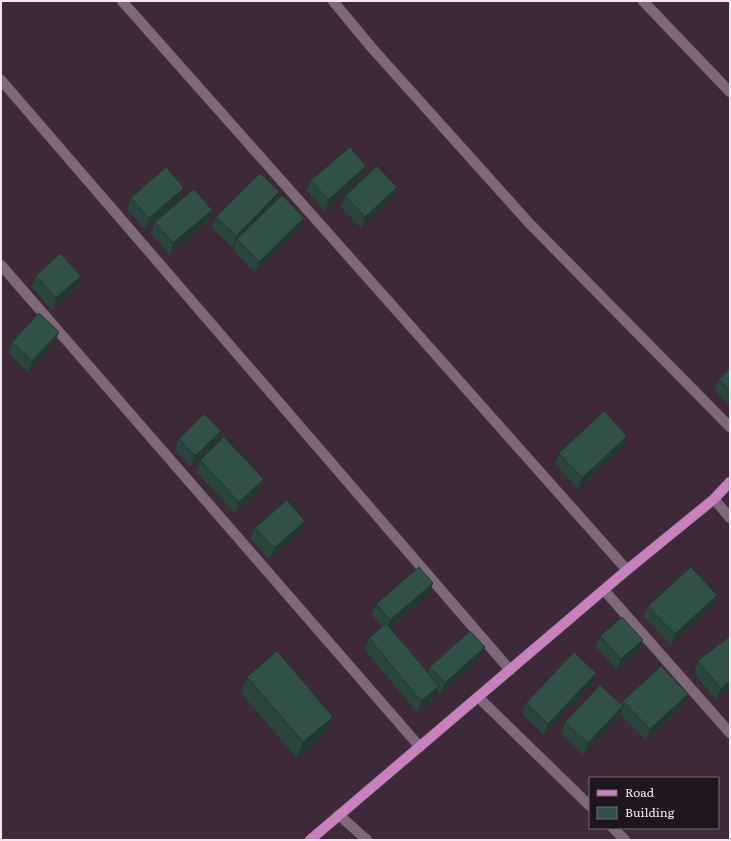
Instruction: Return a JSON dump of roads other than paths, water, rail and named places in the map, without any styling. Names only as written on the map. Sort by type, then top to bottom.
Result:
[{"type":"main road","points":[[310,840],[627,570],[714,499],[730,482]]},
{"type":"street","points":[[122,1],[627,570]]},
{"type":"street","points":[[332,1],[372,48],[529,223],[730,427]]},
{"type":"street","points":[[643,1],[730,92]]},
{"type":"street","points":[[1,80],[510,670]]},
{"type":"street","points":[[1,266],[420,747]]},
{"type":"street","points":[[714,499],[730,518]]},
{"type":"street","points":[[604,590],[730,733]]},
{"type":"street","points":[[478,697],[589,805]]},
{"type":"street","points":[[339,815],[367,840]]},
{"type":"street","points":[[614,829],[625,840]]}]
